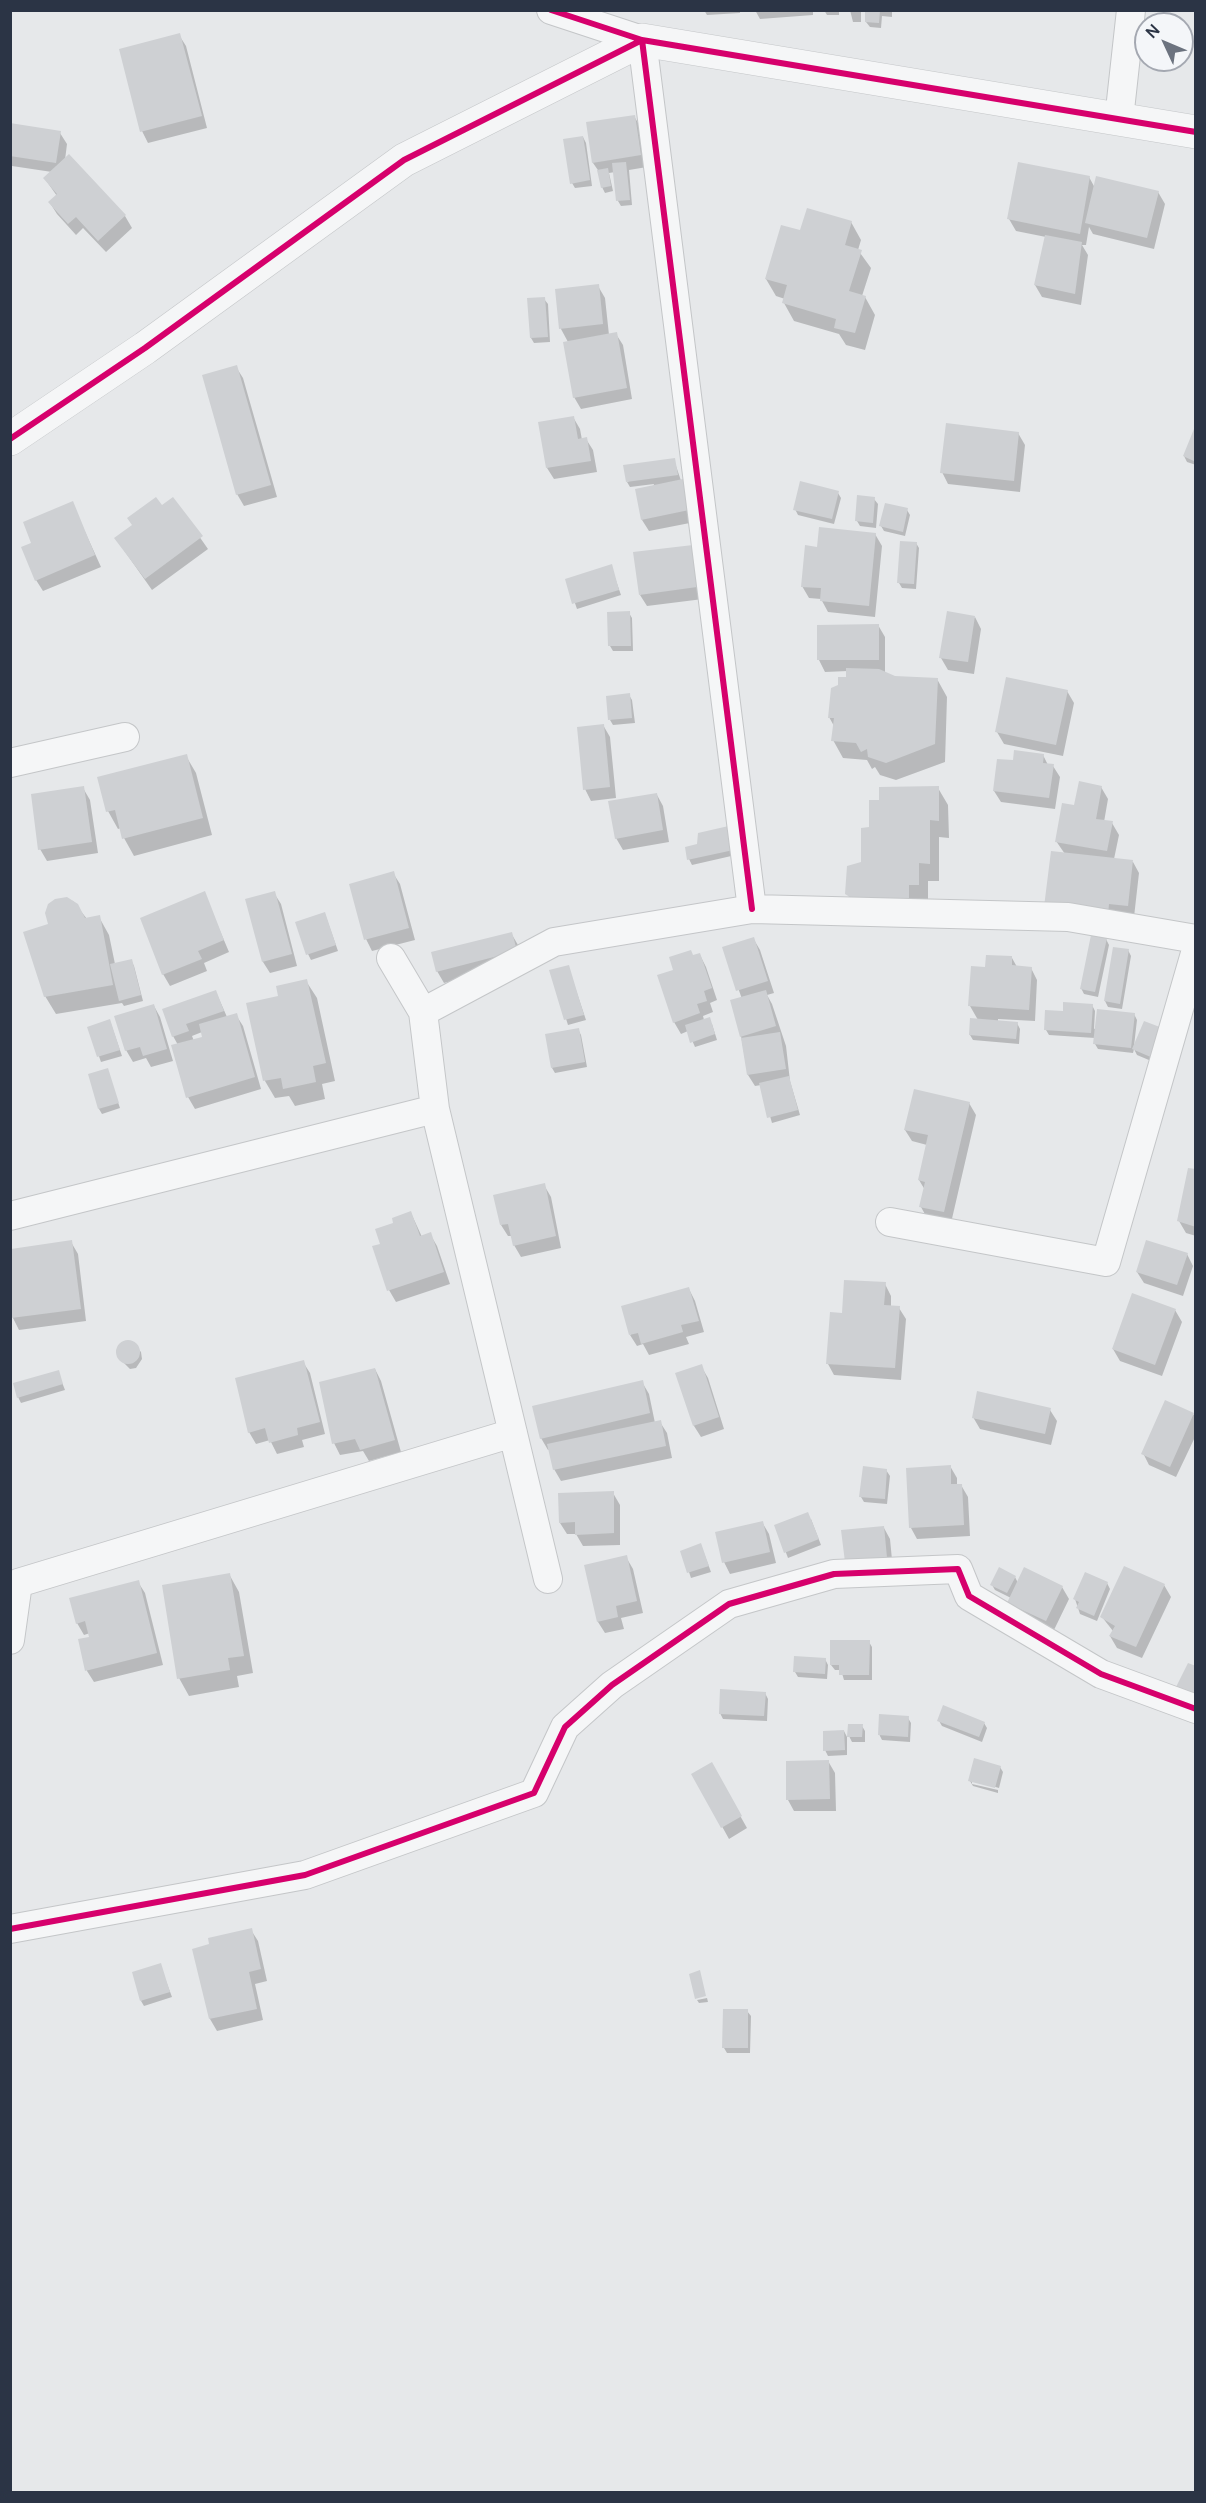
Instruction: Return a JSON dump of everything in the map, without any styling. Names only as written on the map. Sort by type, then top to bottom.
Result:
[{"type":"street","points":[[551,10],[642,40],[1196,132]]},
{"type":"street","points":[[1119,119],[1131,10]]},
{"type":"street","points":[[10,438],[145,348],[404,160],[642,40]]},
{"type":"street","points":[[642,40],[752,909]]},
{"type":"street","points":[[10,763],[125,737]]},
{"type":"street","points":[[423,1012],[554,942],[752,909],[1068,917],[1196,939]]},
{"type":"street","points":[[891,1222],[1106,1262],[1196,950]]},
{"type":"street","points":[[391,958],[423,1012],[435,1109],[548,1579]]},
{"type":"street","points":[[10,1216],[435,1109]]},
{"type":"street","points":[[10,1640],[18,1583],[513,1433]]},
{"type":"street","points":[[10,1929],[305,1875],[534,1793],[565,1727],[612,1686],[729,1604],[834,1574],[958,1569],[969,1596],[1101,1674],[1196,1709]]},
{"type":"building","points":[[865,10],[880,10],[879,23],[865,22]]},
{"type":"building","points":[[180,33],[202,116],[140,132],[119,49]]},
{"type":"building","points":[[635,115],[641,155],[592,163],[586,122]]},
{"type":"building","points":[[10,123],[61,131],[56,163],[10,156]]},
{"type":"building","points":[[583,136],[590,180],[570,184],[563,139]]},
{"type":"building","points":[[69,154],[126,215],[98,241],[76,217],[68,224],[48,202],[57,194],[43,178]]},
{"type":"building","points":[[626,162],[630,200],[616,201],[612,163]]},
{"type":"building","points":[[1018,162],[1090,176],[1080,234],[1007,219]]},
{"type":"building","points":[[608,168],[611,186],[601,188],[597,170]]},
{"type":"building","points":[[1096,176],[1159,191],[1147,238],[1085,223]]},
{"type":"building","points":[[807,208],[852,221],[845,245],[862,250],[849,291],[866,296],[855,333],[834,328],[836,319],[782,303],[787,285],[765,279],[781,225],[800,230]]},
{"type":"building","points":[[1045,235],[1082,242],[1075,294],[1034,285]]},
{"type":"building","points":[[599,284],[603,324],[559,329],[555,289]]},
{"type":"building","points":[[545,297],[548,337],[530,338],[527,298]]},
{"type":"building","points":[[617,332],[627,388],[573,398],[563,342]]},
{"type":"building","points":[[237,365],[271,485],[236,495],[202,375]]},
{"type":"building","points":[[574,416],[578,439],[587,437],[591,461],[546,468],[538,422]]},
{"type":"building","points":[[946,423],[1019,432],[1014,481],[940,473]]},
{"type":"building","points":[[1196,424],[1196,462],[1183,456]]},
{"type":"building","points":[[675,458],[678,475],[626,482],[623,465]]},
{"type":"building","points":[[683,479],[689,510],[641,520],[635,489]]},
{"type":"building","points":[[800,481],[839,491],[832,519],[793,510]]},
{"type":"building","points":[[857,495],[875,497],[873,523],[855,521]]},
{"type":"building","points":[[156,497],[162,505],[173,497],[203,536],[145,579],[114,538],[132,525],[127,518]]},
{"type":"building","points":[[73,501],[95,555],[35,581],[21,547],[31,543],[23,522]]},
{"type":"building","points":[[885,503],[908,508],[903,532],[879,526]]},
{"type":"building","points":[[819,527],[876,533],[869,606],[820,601],[821,588],[801,587],[805,545],[817,547]]},
{"type":"building","points":[[900,541],[917,542],[914,584],[897,583]]},
{"type":"building","points":[[693,545],[697,587],[639,595],[633,552]]},
{"type":"building","points":[[612,564],[619,590],[572,604],[565,579]]},
{"type":"building","points":[[630,611],[631,646],[608,646],[607,612]]},
{"type":"building","points":[[947,611],[975,616],[968,662],[939,658]]},
{"type":"building","points":[[879,624],[879,660],[817,660],[817,625]]},
{"type":"building","points":[[846,668],[879,669],[895,676],[938,678],[935,744],[886,763],[868,757],[867,749],[861,752],[856,743],[831,741],[834,718],[828,718],[831,688],[838,685],[838,677],[846,677]]},
{"type":"building","points":[[1006,677],[1068,690],[1056,745],[995,732]]},
{"type":"building","points":[[630,693],[632,718],[608,720],[606,696]]},
{"type":"building","points":[[604,724],[610,787],[583,790],[577,727]]},
{"type":"building","points":[[1014,750],[1044,754],[1043,763],[1054,764],[1049,798],[993,791],[997,759],[1013,760]]},
{"type":"building","points":[[187,754],[203,818],[122,839],[115,810],[106,812],[97,777]]},
{"type":"building","points":[[1079,781],[1102,786],[1096,819],[1113,821],[1107,851],[1055,842],[1062,803],[1074,805]]},
{"type":"building","points":[[84,786],[92,842],[38,850],[31,794]]},
{"type":"building","points":[[939,786],[939,821],[930,820],[930,864],[919,863],[919,885],[909,885],[909,898],[853,899],[845,894],[847,866],[861,862],[861,828],[869,827],[869,800],[879,800],[879,787]]},
{"type":"building","points":[[657,793],[663,830],[615,839],[608,801]]},
{"type":"building","points":[[733,825],[738,849],[687,860],[685,847],[697,844],[698,833]]},
{"type":"building","points":[[1051,851],[1133,860],[1128,906],[1109,904],[1108,914],[1044,907]]},
{"type":"building","points":[[394,871],[409,928],[364,940],[349,884]]},
{"type":"building","points":[[205,891],[224,940],[198,951],[202,959],[162,975],[140,918]]},
{"type":"building","points":[[275,891],[292,954],[262,962],[245,899]]},
{"type":"building","points":[[67,897],[78,904],[85,918],[100,915],[113,985],[44,997],[23,932],[48,924],[45,913],[48,904],[55,899]]},
{"type":"building","points":[[325,912],[336,945],[306,955],[295,922]]},
{"type":"building","points":[[512,932],[517,951],[436,972],[431,952]]},
{"type":"building","points":[[1091,935],[1107,938],[1095,992],[1080,989]]},
{"type":"building","points":[[754,937],[768,981],[736,991],[722,947]]},
{"type":"building","points":[[1113,947],[1129,949],[1120,1004],[1104,1001]]},
{"type":"building","points":[[691,950],[693,955],[700,953],[712,988],[704,991],[707,1001],[697,1004],[700,1013],[673,1023],[657,975],[673,970],[669,957]]},
{"type":"building","points":[[986,955],[1012,956],[1012,965],[1032,967],[1029,1010],[968,1006],[971,966],[985,967]]},
{"type":"building","points":[[132,959],[141,995],[119,1001],[110,964]]},
{"type":"building","points":[[569,965],[584,1015],[564,1020],[549,970]]},
{"type":"building","points":[[307,979],[326,1063],[313,1066],[316,1082],[283,1089],[281,1078],[263,1081],[246,1003],[278,996],[276,986]]},
{"type":"building","points":[[216,990],[224,1011],[186,1024],[189,1031],[172,1037],[162,1009]]},
{"type":"building","points":[[766,990],[776,1026],[740,1037],[730,1000]]},
{"type":"building","points":[[1063,1002],[1093,1004],[1091,1033],[1044,1030],[1045,1010],[1063,1011]]},
{"type":"building","points":[[154,1004],[167,1049],[143,1056],[140,1047],[125,1051],[114,1016]]},
{"type":"building","points":[[1097,1009],[1135,1013],[1131,1048],[1093,1044]]},
{"type":"building","points":[[237,1013],[255,1077],[186,1098],[171,1045],[202,1037],[199,1024]]},
{"type":"building","points":[[710,1017],[715,1034],[690,1043],[685,1025]]},
{"type":"building","points":[[970,1018],[1018,1022],[1016,1039],[969,1035]]},
{"type":"building","points":[[110,1019],[120,1050],[97,1057],[87,1027]]},
{"type":"building","points":[[1144,1021],[1165,1029],[1153,1058],[1132,1049]]},
{"type":"building","points":[[579,1028],[585,1062],[551,1068],[545,1034]]},
{"type":"building","points":[[780,1032],[786,1069],[747,1075],[741,1038]]},
{"type":"building","points":[[108,1068],[119,1103],[98,1109],[88,1074]]},
{"type":"building","points":[[789,1076],[798,1110],[767,1118],[759,1083]]},
{"type":"building","points":[[914,1089],[970,1102],[944,1212],[919,1207],[925,1182],[918,1180],[928,1135],[904,1130]]},
{"type":"building","points":[[1188,1168],[1196,1169],[1196,1227],[1177,1221]]},
{"type":"building","points":[[545,1183],[556,1236],[513,1246],[508,1224],[500,1225],[493,1195]]},
{"type":"building","points":[[411,1211],[420,1236],[431,1232],[444,1272],[387,1291],[372,1246],[380,1244],[375,1229],[393,1223],[392,1218]]},
{"type":"building","points":[[72,1240],[81,1309],[11,1318],[11,1249]]},
{"type":"building","points":[[1146,1240],[1188,1253],[1177,1285],[1136,1272]]},
{"type":"building","points":[[844,1280],[886,1282],[884,1305],[900,1306],[895,1368],[826,1364],[830,1312],[842,1313]]},
{"type":"building","points":[[689,1287],[699,1321],[681,1325],[683,1332],[641,1344],[638,1333],[629,1335],[621,1306]]},
{"type":"building","points":[[1132,1293],[1176,1309],[1155,1365],[1112,1349]]},
{"type":"building","points":[[128,1340],[133,1341],[139,1347],[139,1357],[133,1363],[128,1364],[123,1363],[117,1357],[116,1352],[117,1347],[123,1341]]},
{"type":"building","points":[[304,1360],[320,1422],[297,1428],[298,1435],[269,1443],[265,1428],[248,1433],[235,1378]]},
{"type":"building","points":[[702,1364],[719,1417],[693,1426],[675,1373]]},
{"type":"building","points":[[375,1368],[395,1440],[360,1450],[355,1439],[332,1444],[319,1382]]},
{"type":"building","points":[[59,1370],[63,1384],[17,1398],[13,1383]]},
{"type":"building","points":[[643,1380],[650,1413],[540,1439],[532,1406]]},
{"type":"building","points":[[977,1391],[1051,1408],[1045,1434],[972,1418]]},
{"type":"building","points":[[1165,1400],[1194,1413],[1170,1467],[1141,1454]]},
{"type":"building","points":[[661,1420],[666,1446],[553,1470],[547,1444]]},
{"type":"building","points":[[951,1465],[951,1484],[962,1484],[964,1525],[909,1528],[906,1468]]},
{"type":"building","points":[[863,1466],[887,1469],[885,1499],[859,1497]]},
{"type":"building","points":[[614,1491],[614,1533],[575,1535],[575,1522],[559,1523],[558,1493]]},
{"type":"building","points":[[808,1512],[819,1539],[784,1553],[774,1525]]},
{"type":"building","points":[[763,1521],[770,1552],[722,1563],[715,1532]]},
{"type":"building","points":[[884,1526],[887,1558],[845,1562],[841,1530]]},
{"type":"building","points":[[701,1543],[709,1566],[687,1573],[680,1551]]},
{"type":"building","points":[[627,1555],[637,1601],[616,1606],[618,1617],[597,1622],[584,1565]]},
{"type":"building","points":[[1124,1566],[1165,1584],[1136,1647],[1109,1636],[1115,1626],[1100,1617]]},
{"type":"building","points":[[999,1567],[1016,1576],[1007,1593],[990,1585]]},
{"type":"building","points":[[1024,1567],[1063,1586],[1046,1621],[1007,1603]]},
{"type":"building","points":[[1085,1572],[1108,1582],[1094,1616],[1076,1608],[1079,1602],[1073,1599]]},
{"type":"building","points":[[230,1573],[244,1656],[228,1658],[230,1670],[177,1679],[162,1585]]},
{"type":"building","points":[[139,1580],[157,1653],[85,1671],[78,1639],[89,1637],[85,1621],[76,1624],[69,1598]]},
{"type":"building","points":[[830,1640],[870,1640],[869,1675],[839,1675],[839,1665],[830,1665]]},
{"type":"building","points":[[794,1656],[826,1658],[825,1674],[793,1672]]},
{"type":"building","points":[[1188,1663],[1196,1666],[1196,1702],[1174,1691]]},
{"type":"building","points":[[720,1689],[766,1692],[764,1716],[719,1714]]},
{"type":"building","points":[[943,1705],[985,1722],[979,1737],[937,1721]]},
{"type":"building","points":[[879,1714],[909,1716],[908,1737],[878,1735]]},
{"type":"building","points":[[848,1724],[863,1724],[862,1737],[847,1737]]},
{"type":"building","points":[[844,1730],[845,1750],[823,1751],[823,1731]]},
{"type":"building","points":[[974,1758],[1001,1766],[995,1788],[968,1781]]},
{"type":"building","points":[[829,1760],[830,1799],[786,1800],[786,1761]]},
{"type":"building","points":[[712,1762],[742,1816],[721,1828],[691,1774]]},
{"type":"building","points":[[252,1928],[261,1969],[249,1972],[257,2009],[209,2019],[192,1949],[209,1944],[208,1938]]},
{"type":"building","points":[[161,1963],[170,1992],[140,2001],[132,1972]]},
{"type":"building","points":[[700,1970],[706,1996],[695,1999],[689,1974]]},
{"type":"building","points":[[723,2009],[748,2009],[748,2048],[722,2048]]},
{"type":"cycle path","points":[[551,10],[642,40],[752,909]]},
{"type":"cycle path","points":[[10,439],[145,348],[404,160],[642,40],[1196,132]]},
{"type":"cycle path","points":[[10,1929],[305,1875],[534,1793],[565,1727],[612,1685],[729,1604],[834,1574],[958,1569],[969,1596],[1101,1674],[1196,1709]]}]
